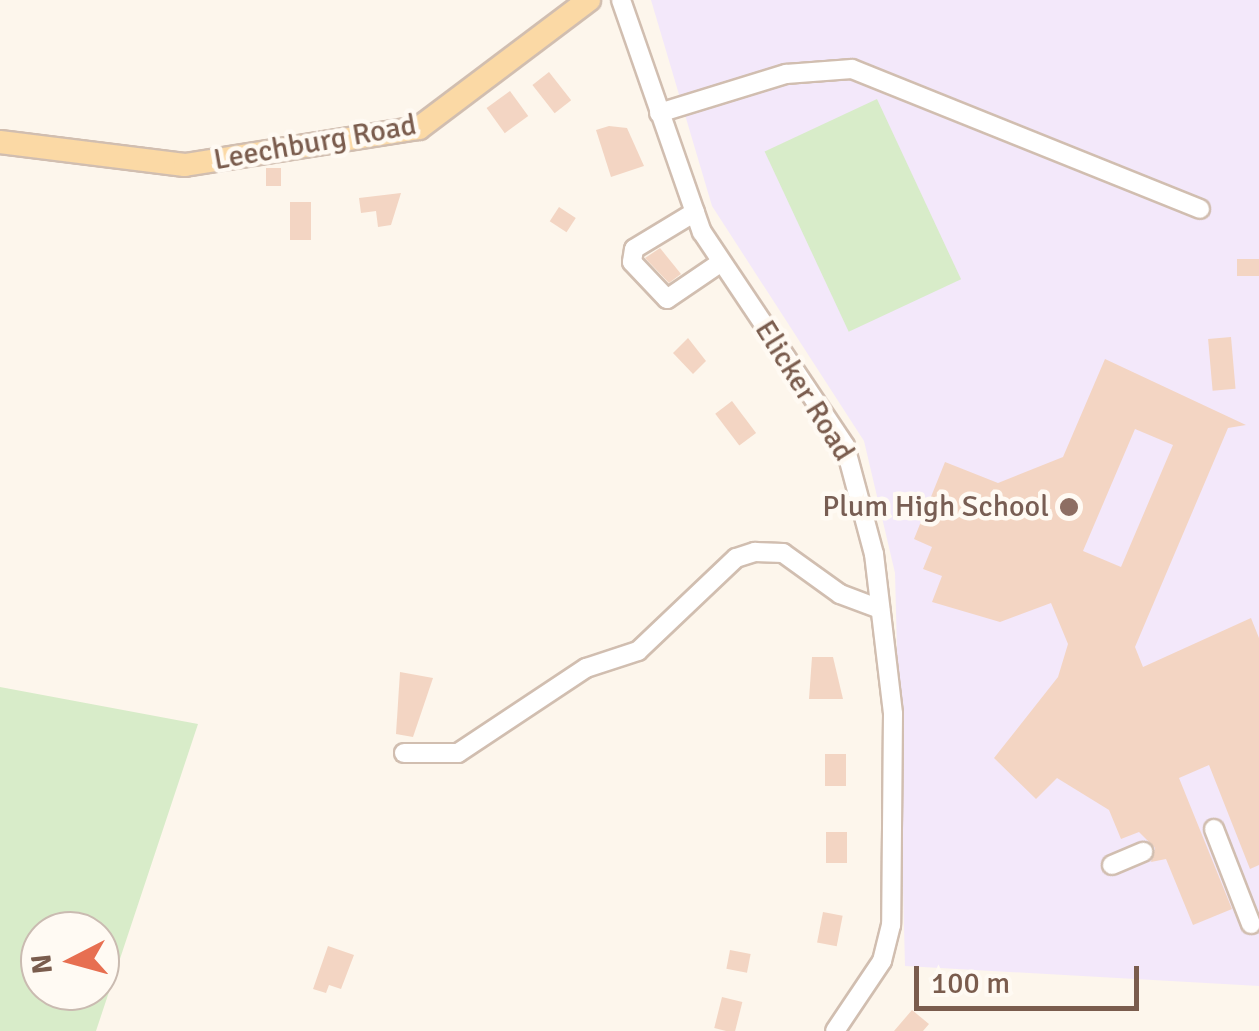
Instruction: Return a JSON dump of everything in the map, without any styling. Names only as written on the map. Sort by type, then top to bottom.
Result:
[{"type":"main road","name":"Leechburg Road","points":[[0,142],[184,165],[419,128],[588,0]]},
{"type":"street","name":"Elicker Road","points":[[621,0],[695,212],[720,263],[844,446],[880,609],[893,714],[891,925],[882,961],[835,1031]]},
{"type":"street","points":[[659,113],[786,74],[852,68],[1200,209]]},
{"type":"street","points":[[695,212],[634,250],[632,262],[668,299],[720,263]]},
{"type":"street","points":[[404,754],[458,754],[586,668],[638,652],[736,558],[755,552],[782,553],[840,594],[880,609]]},
{"type":"street","points":[[1214,829],[1252,924]]},
{"type":"street","points":[[1112,865],[1143,852]]},
{"type":"shaded area","name":"Plum High School","points":[[651,0],[1259,0],[1259,986],[905,966],[895,573],[864,441],[712,206]]},
{"type":"green space","points":[[877,99],[961,279],[849,332],[765,151]]},
{"type":"green space","points":[[0,687],[198,724],[120,959],[120,911],[20,911],[20,1011],[103,1011],[96,1031],[0,1031]]},
{"type":"building","points":[[549,72],[571,100],[555,113],[532,85]]},
{"type":"building","points":[[510,91],[528,116],[505,133],[487,108]]},
{"type":"building","points":[[609,126],[627,128],[644,166],[611,177],[596,130]]},
{"type":"building","points":[[266,168],[281,168],[281,186],[266,186]]},
{"type":"building","points":[[401,193],[391,225],[378,227],[376,211],[361,213],[359,198]]},
{"type":"building","points":[[290,202],[311,202],[311,240],[290,240]]},
{"type":"building","points":[[559,207],[576,218],[567,232],[550,221]]},
{"type":"building","points":[[660,248],[681,274],[669,283],[645,258]]},
{"type":"building","points":[[1237,259],[1259,259],[1259,276],[1237,276]]},
{"type":"building","points":[[1231,337],[1236,389],[1213,391],[1208,339]]},
{"type":"building","points":[[688,338],[706,361],[693,374],[673,353]]},
{"type":"building","points":[[1105,359],[1246,425],[1228,428],[1135,647],[1143,667],[1251,618],[1259,638],[1259,865],[1250,869],[1209,765],[1179,778],[1232,909],[1193,925],[1166,859],[1151,862],[1155,848],[1139,832],[1121,839],[1109,810],[1057,778],[1036,799],[994,758],[1058,677],[1068,644],[1051,603],[1000,622],[932,602],[942,576],[923,569],[932,547],[914,539],[945,462],[998,483],[1063,457]],"holes":[[[1135,429],[1173,445],[1121,567],[1083,551]]]},
{"type":"building","points":[[732,401],[756,433],[739,446],[715,414]]},
{"type":"building","points":[[812,657],[833,657],[843,699],[809,699]]},
{"type":"building","points":[[400,672],[433,678],[413,737],[396,734]]},
{"type":"building","points":[[825,754],[846,754],[846,786],[825,786]]},
{"type":"building","points":[[826,832],[847,832],[847,863],[826,863]]},
{"type":"building","points":[[823,912],[843,916],[837,946],[817,942]]},
{"type":"building","points":[[328,946],[354,955],[341,989],[329,985],[326,993],[313,989]]},
{"type":"building","points":[[730,950],[751,954],[747,973],[726,969]]},
{"type":"building","points":[[722,997],[742,1002],[735,1031],[714,1028]]},
{"type":"building","points":[[912,1010],[929,1024],[923,1031],[894,1031]]},
{"type":"place","name":"Plum High School","points":[[1069,507]]}]
